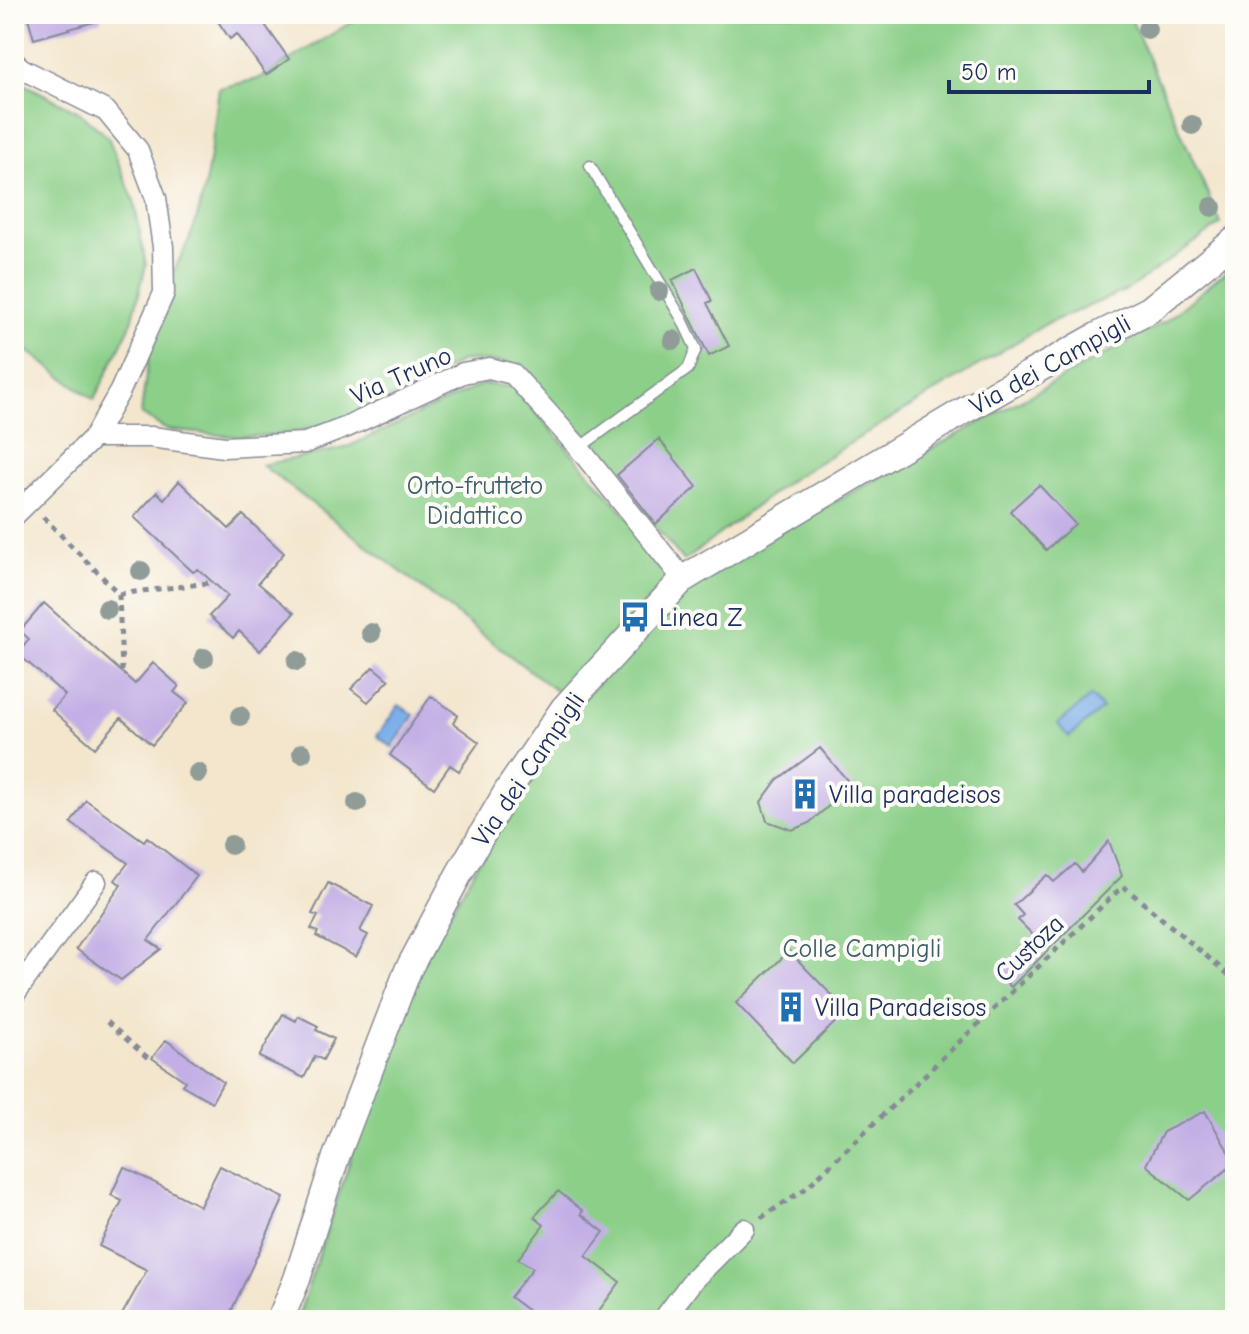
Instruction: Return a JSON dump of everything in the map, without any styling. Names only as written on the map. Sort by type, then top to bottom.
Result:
[{"type":"street","points":[[14,62],[22,69],[106,111],[138,150],[156,198],[163,247],[164,293],[120,391],[94,437],[22,509]]},
{"type":"street","name":"Via dei Campigli","points":[[280,1320],[297,1279],[336,1157],[408,970],[508,790],[564,708],[683,579],[960,413],[1149,310],[1235,240]]},
{"type":"street","name":"Via Truno","points":[[94,437],[151,437],[224,447],[305,443],[463,373],[489,368],[513,374],[579,448],[683,579]]},
{"type":"street","points":[[14,995],[96,882]]},
{"type":"street","points":[[663,1320],[693,1280],[744,1229]]},
{"type":"lane","points":[[579,448],[688,369],[696,349],[682,319],[590,166]]},
{"type":"path","points":[[22,509],[119,594],[122,671]]},
{"type":"path","points":[[119,594],[208,583]]},
{"type":"path","name":"Custoza","points":[[744,1229],[805,1189],[1123,886],[1235,980]]},
{"type":"path","points":[[107,1022],[149,1059]]},
{"type":"green space","points":[[365,14],[1129,14],[1221,224],[1127,290],[1046,324],[790,480],[684,561],[585,444],[511,363],[464,360],[355,416],[288,434],[239,437],[167,430],[141,414],[147,369],[164,293],[196,221],[210,155],[219,88],[258,79]]},
{"type":"green space","points":[[24,84],[79,112],[108,137],[134,201],[146,265],[132,322],[94,400],[14,341],[14,97]]},
{"type":"green space","name":"Colle Campigli","points":[[1235,264],[1235,1320],[297,1320],[414,977],[517,793],[570,713],[695,578],[1166,321]]},
{"type":"green space","name":"Orto-frutteto Didattico","points":[[483,384],[514,387],[676,572],[560,694],[262,465],[345,448]]},
{"type":"water","points":[[1091,696],[1102,709],[1069,737],[1058,724]]},
{"type":"water","points":[[399,705],[414,715],[392,747],[377,736]]},
{"type":"building","points":[[27,14],[100,14],[101,20],[34,39]]},
{"type":"building","points":[[213,14],[269,14],[261,19],[289,59],[266,75],[237,34],[230,39]]},
{"type":"building","points":[[696,268],[712,301],[707,303],[729,346],[709,356],[672,280]]},
{"type":"building","points":[[659,439],[697,487],[656,524],[617,475]]},
{"type":"building","points":[[179,481],[229,529],[243,515],[284,553],[258,583],[294,613],[260,651],[239,631],[233,638],[209,616],[228,596],[198,569],[193,572],[134,517],[157,492],[164,499]]},
{"type":"building","points":[[1039,485],[1075,524],[1046,550],[1010,511]]},
{"type":"building","points":[[44,603],[135,684],[153,663],[179,686],[174,692],[188,703],[152,745],[121,718],[95,748],[52,710],[65,695],[17,653],[29,639],[20,631]]},
{"type":"building","points":[[373,667],[389,680],[368,702],[351,689]]},
{"type":"building","points":[[431,696],[458,715],[453,723],[479,742],[459,771],[450,765],[434,788],[390,755]]},
{"type":"building","name":"Villa paradeisos","points":[[820,748],[852,786],[808,824],[792,830],[767,821],[761,802],[777,780]]},
{"type":"building","points":[[86,800],[144,841],[147,837],[197,876],[148,940],[161,949],[121,980],[76,949],[121,885],[115,880],[128,863],[71,823]]},
{"type":"building","points":[[1109,841],[1122,876],[1011,987],[996,972],[1034,936],[1018,920],[1023,915],[1014,905],[1047,875],[1054,882],[1075,864],[1082,872]]},
{"type":"building","points":[[328,883],[373,906],[360,931],[368,935],[356,957],[316,936],[318,932],[311,929],[318,916],[312,914]]},
{"type":"building","name":"Villa Paradeisos","points":[[789,951],[847,1011],[793,1063],[736,1003]]},
{"type":"building","points":[[283,1014],[296,1021],[298,1016],[334,1039],[323,1060],[315,1056],[304,1078],[259,1057]]},
{"type":"building","points":[[166,1040],[223,1082],[212,1102],[182,1085],[185,1081],[152,1058]]},
{"type":"building","points":[[1205,1111],[1235,1163],[1189,1200],[1146,1165],[1163,1132]]},
{"type":"building","points":[[220,1166],[284,1198],[227,1320],[119,1320],[147,1270],[99,1246],[122,1201],[111,1195],[124,1167],[200,1206]]},
{"type":"building","points":[[558,1191],[604,1232],[586,1256],[620,1282],[592,1320],[541,1320],[510,1297],[533,1268],[518,1259],[544,1225],[534,1217]]},
{"type":"place","name":"Linea Z","points":[[635,617]]},
{"type":"place","name":"Villa paradeisos","points":[[805,794]]},
{"type":"place","name":"Villa Paradeisos","points":[[791,1007]]}]
